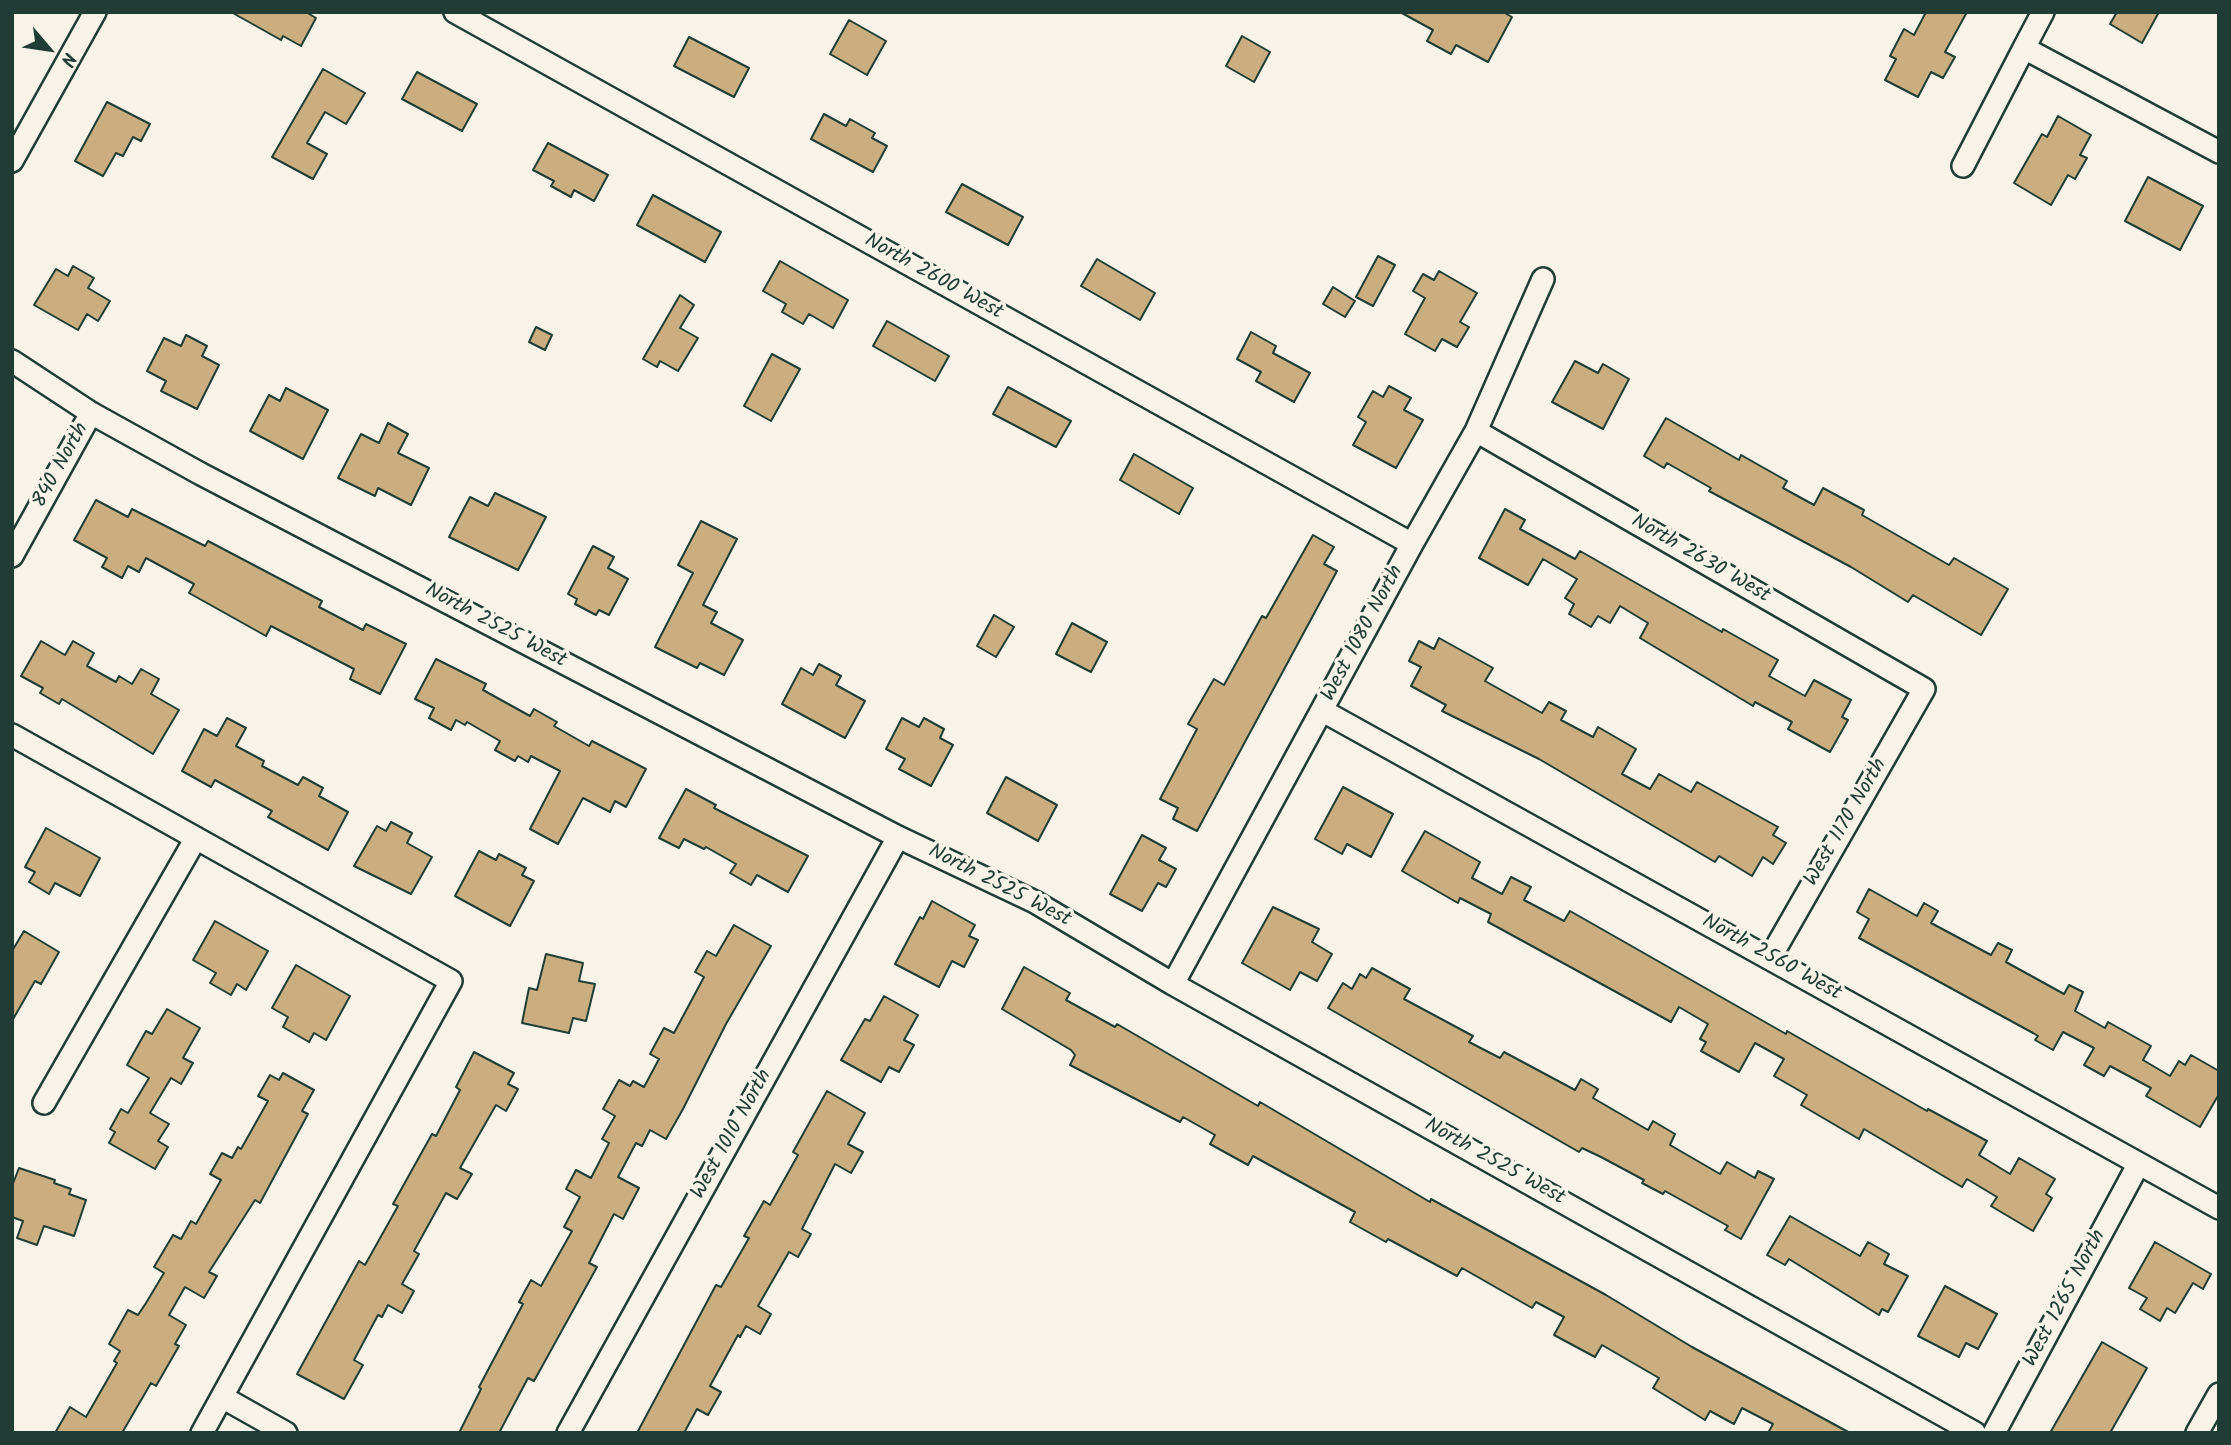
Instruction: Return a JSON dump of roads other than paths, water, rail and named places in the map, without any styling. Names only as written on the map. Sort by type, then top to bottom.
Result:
[{"type":"street","points":[[12,162],[95,12]]},
{"type":"street","name":"North 2600 West","points":[[455,12],[1412,544]]},
{"type":"street","points":[[1963,166],[2043,12]]},
{"type":"street","points":[[2024,48],[2219,152]]},
{"type":"street","name":"West 1080 North","points":[[1173,984],[1476,431],[1543,279]]},
{"type":"street","name":"North 2525 West","points":[[12,361],[91,414],[201,474],[898,837],[1035,902],[1173,984],[1975,1433]]},
{"type":"street","name":"840 North","points":[[12,556],[91,414]]},
{"type":"street","name":"North 2630 West","points":[[1476,431],[1924,689]]},
{"type":"street","name":"West 1170 North","points":[[1770,958],[1924,689]]},
{"type":"street","name":"North 2560 West","points":[[1323,711],[2219,1208]]},
{"type":"street","points":[[12,735],[451,981],[202,1433]]},
{"type":"street","name":"West 1010 North","points":[[568,1433],[898,837]]},
{"type":"street","points":[[44,1103],[196,838]]},
{"type":"street","name":"West 1265 North","points":[[1993,1433],[2138,1165]]},
{"type":"street","points":[[2197,1433],[2219,1394]]},
{"type":"street","points":[[222,1397],[286,1433]]}]
